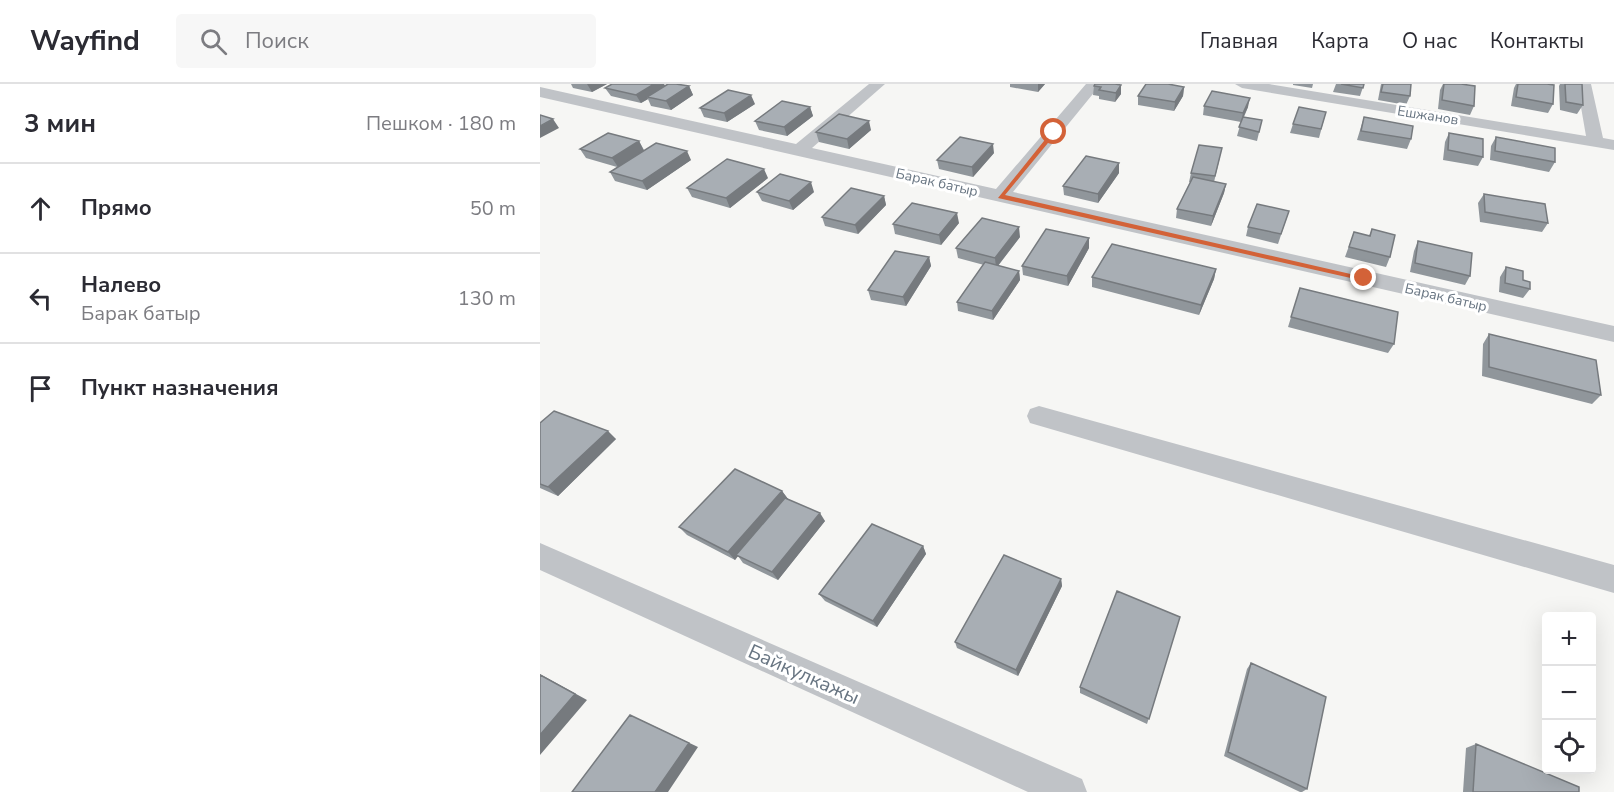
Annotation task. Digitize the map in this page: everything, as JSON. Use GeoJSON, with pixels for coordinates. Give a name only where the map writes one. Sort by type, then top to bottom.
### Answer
{"type":"FeatureCollection","features":[{"type":"Feature","properties":{"kind":"street"},"geometry":{"type":"LineString","coordinates":[[798,150],[878,84]]}},
{"type":"Feature","properties":{"kind":"street"},"geometry":{"type":"LineString","coordinates":[[1000,196],[1095,84]]}},
{"type":"Feature","properties":{"kind":"street","name":"Ешжанов"},"geometry":{"type":"LineString","coordinates":[[1242,84],[1614,145]]}},
{"type":"Feature","properties":{"kind":"street"},"geometry":{"type":"LineString","coordinates":[[1584,84],[1596,142]]}},
{"type":"Feature","properties":{"kind":"street","name":"Барак батыр"},"geometry":{"type":"LineString","coordinates":[[540,92],[1614,334]]}},
{"type":"Feature","properties":{"kind":"street"},"geometry":{"type":"LineString","coordinates":[[1039,416],[1614,579]]}},
{"type":"Feature","properties":{"kind":"street","name":"Байкулкажы"},"geometry":{"type":"LineString","coordinates":[[540,556],[1069,792]]}},
{"type":"Feature","properties":{"kind":"building"},"geometry":{"type":"Polygon","coordinates":[[[612,84],[654,84],[636,95],[605,88],[612,84]]]}},
{"type":"Feature","properties":{"kind":"building"},"geometry":{"type":"Polygon","coordinates":[[[668,84],[689,86],[666,101],[647,97],[668,84]]]}},
{"type":"Feature","properties":{"kind":"building"},"geometry":{"type":"Polygon","coordinates":[[[1095,84],[1121,85],[1116,93],[1099,90],[1101,87],[1094,86],[1095,84]]]}},
{"type":"Feature","properties":{"kind":"building"},"geometry":{"type":"Polygon","coordinates":[[[1146,84],[1184,87],[1175,102],[1138,96],[1146,84]]]}},
{"type":"Feature","properties":{"kind":"building"},"geometry":{"type":"Polygon","coordinates":[[[1341,84],[1364,84],[1363,88],[1341,84]]]}},
{"type":"Feature","properties":{"kind":"building"},"geometry":{"type":"Polygon","coordinates":[[[1383,84],[1411,84],[1410,96],[1381,92],[1383,84]]]}},
{"type":"Feature","properties":{"kind":"building"},"geometry":{"type":"Polygon","coordinates":[[[1444,84],[1475,86],[1474,106],[1442,100],[1444,84]]]}},
{"type":"Feature","properties":{"kind":"building"},"geometry":{"type":"Polygon","coordinates":[[[1518,84],[1554,85],[1553,104],[1516,97],[1518,84]]]}},
{"type":"Feature","properties":{"kind":"building"},"geometry":{"type":"Polygon","coordinates":[[[1565,84],[1582,84],[1583,105],[1566,102],[1565,84]]]}},
{"type":"Feature","properties":{"kind":"building"},"geometry":{"type":"Polygon","coordinates":[[[728,90],[751,95],[724,113],[700,108],[728,90]]]}},
{"type":"Feature","properties":{"kind":"building"},"geometry":{"type":"Polygon","coordinates":[[[1212,91],[1250,98],[1243,113],[1204,106],[1212,91]]]}},
{"type":"Feature","properties":{"kind":"building"},"geometry":{"type":"Polygon","coordinates":[[[782,101],[810,107],[784,127],[755,121],[782,101]]]}},
{"type":"Feature","properties":{"kind":"building"},"geometry":{"type":"Polygon","coordinates":[[[1299,107],[1326,112],[1321,129],[1293,124],[1299,107]]]}},
{"type":"Feature","properties":{"kind":"building"},"geometry":{"type":"Polygon","coordinates":[[[839,114],[869,121],[847,139],[816,132],[839,114]]]}},
{"type":"Feature","properties":{"kind":"building"},"geometry":{"type":"Polygon","coordinates":[[[540,115],[553,119],[540,126],[540,115]]]}},
{"type":"Feature","properties":{"kind":"building"},"geometry":{"type":"Polygon","coordinates":[[[1243,117],[1262,120],[1259,132],[1239,127],[1243,117]]]}},
{"type":"Feature","properties":{"kind":"building"},"geometry":{"type":"Polygon","coordinates":[[[1364,117],[1413,126],[1411,139],[1361,131],[1364,117]]]}},
{"type":"Feature","properties":{"kind":"building"},"geometry":{"type":"Polygon","coordinates":[[[608,133],[639,141],[612,158],[580,149],[608,133]]]}},
{"type":"Feature","properties":{"kind":"building"},"geometry":{"type":"Polygon","coordinates":[[[1449,133],[1483,139],[1483,157],[1448,150],[1449,133]]]}},
{"type":"Feature","properties":{"kind":"building"},"geometry":{"type":"Polygon","coordinates":[[[960,137],[993,144],[972,167],[937,160],[960,137]]]}},
{"type":"Feature","properties":{"kind":"building"},"geometry":{"type":"Polygon","coordinates":[[[1496,137],[1555,148],[1555,162],[1495,151],[1496,137]]]}},
{"type":"Feature","properties":{"kind":"building"},"geometry":{"type":"Polygon","coordinates":[[[656,143],[687,151],[642,181],[610,172],[656,143]]]}},
{"type":"Feature","properties":{"kind":"building"},"geometry":{"type":"Polygon","coordinates":[[[1199,145],[1222,148],[1215,176],[1191,173],[1199,145]]]}},
{"type":"Feature","properties":{"kind":"building"},"geometry":{"type":"Polygon","coordinates":[[[1086,156],[1119,163],[1098,194],[1063,186],[1086,156]]]}},
{"type":"Feature","properties":{"kind":"building"},"geometry":{"type":"Polygon","coordinates":[[[727,159],[764,169],[726,198],[687,188],[727,159]]]}},
{"type":"Feature","properties":{"kind":"building"},"geometry":{"type":"Polygon","coordinates":[[[780,174],[811,182],[789,201],[757,192],[780,174]]]}},
{"type":"Feature","properties":{"kind":"building"},"geometry":{"type":"Polygon","coordinates":[[[1193,177],[1226,184],[1213,216],[1177,209],[1193,177]]]}},
{"type":"Feature","properties":{"kind":"building"},"geometry":{"type":"Polygon","coordinates":[[[851,188],[884,196],[855,225],[822,217],[851,188]]]}},
{"type":"Feature","properties":{"kind":"building"},"geometry":{"type":"Polygon","coordinates":[[[1484,194],[1545,204],[1548,223],[1485,212],[1484,194]]]}},
{"type":"Feature","properties":{"kind":"building"},"geometry":{"type":"Polygon","coordinates":[[[912,203],[957,213],[939,235],[893,224],[912,203]]]}},
{"type":"Feature","properties":{"kind":"building"},"geometry":{"type":"Polygon","coordinates":[[[1257,204],[1289,211],[1281,234],[1248,227],[1257,204]]]}},
{"type":"Feature","properties":{"kind":"building"},"geometry":{"type":"Polygon","coordinates":[[[982,218],[1019,227],[995,258],[956,248],[982,218]]]}},
{"type":"Feature","properties":{"kind":"building"},"geometry":{"type":"Polygon","coordinates":[[[1046,229],[1089,238],[1067,276],[1022,266],[1046,229]]]}},
{"type":"Feature","properties":{"kind":"building"},"geometry":{"type":"Polygon","coordinates":[[[1372,229],[1395,235],[1390,257],[1349,247],[1354,232],[1370,236],[1372,229]]]}},
{"type":"Feature","properties":{"kind":"building"},"geometry":{"type":"Polygon","coordinates":[[[1418,241],[1472,253],[1470,276],[1415,263],[1418,241]]]}},
{"type":"Feature","properties":{"kind":"building"},"geometry":{"type":"Polygon","coordinates":[[[1112,244],[1216,269],[1201,305],[1092,277],[1112,244]]]}},
{"type":"Feature","properties":{"kind":"building"},"geometry":{"type":"Polygon","coordinates":[[[895,251],[929,257],[903,297],[868,290],[895,251]]]}},
{"type":"Feature","properties":{"kind":"building"},"geometry":{"type":"Polygon","coordinates":[[[985,262],[1019,271],[992,311],[957,302],[985,262]]]}},
{"type":"Feature","properties":{"kind":"building"},"geometry":{"type":"Polygon","coordinates":[[[1506,267],[1523,271],[1523,280],[1530,282],[1530,289],[1505,283],[1506,267]]]}},
{"type":"Feature","properties":{"kind":"building"},"geometry":{"type":"Polygon","coordinates":[[[1300,288],[1398,312],[1394,344],[1291,317],[1300,288]]]}},
{"type":"Feature","properties":{"kind":"building"},"geometry":{"type":"Polygon","coordinates":[[[1489,334],[1596,360],[1601,395],[1489,367],[1489,334]]]}},
{"type":"Feature","properties":{"kind":"building"},"geometry":{"type":"Polygon","coordinates":[[[554,411],[608,431],[548,487],[540,484],[540,423],[554,411]]]}},
{"type":"Feature","properties":{"kind":"building"},"geometry":{"type":"Polygon","coordinates":[[[735,469],[782,491],[728,552],[679,527],[735,469]]]}},
{"type":"Feature","properties":{"kind":"building"},"geometry":{"type":"Polygon","coordinates":[[[785,498],[820,513],[772,572],[736,555],[785,498]]]}},
{"type":"Feature","properties":{"kind":"building"},"geometry":{"type":"Polygon","coordinates":[[[872,524],[923,546],[873,621],[819,594],[872,524]]]}},
{"type":"Feature","properties":{"kind":"building"},"geometry":{"type":"Polygon","coordinates":[[[1004,555],[1061,579],[1016,670],[955,642],[1004,555]]]}},
{"type":"Feature","properties":{"kind":"building"},"geometry":{"type":"Polygon","coordinates":[[[1117,591],[1180,617],[1149,719],[1080,687],[1117,591]]]}},
{"type":"Feature","properties":{"kind":"building"},"geometry":{"type":"Polygon","coordinates":[[[1251,663],[1326,697],[1307,789],[1228,752],[1251,663]]]}},
{"type":"Feature","properties":{"kind":"building"},"geometry":{"type":"Polygon","coordinates":[[[540,675],[575,694],[540,735],[540,675]]]}},
{"type":"Feature","properties":{"kind":"building"},"geometry":{"type":"Polygon","coordinates":[[[630,715],[689,743],[655,792],[572,792],[630,715]]]}},
{"type":"Feature","properties":{"kind":"building"},"geometry":{"type":"Polygon","coordinates":[[[1476,744],[1542,772],[1542,774],[1548,774],[1579,787],[1579,792],[1473,792],[1476,744]]]}},
{"type":"Feature","properties":{"kind":"route"},"geometry":{"type":"LineString","coordinates":[[1054,132],[1000,196],[1364,278]]}}]}
